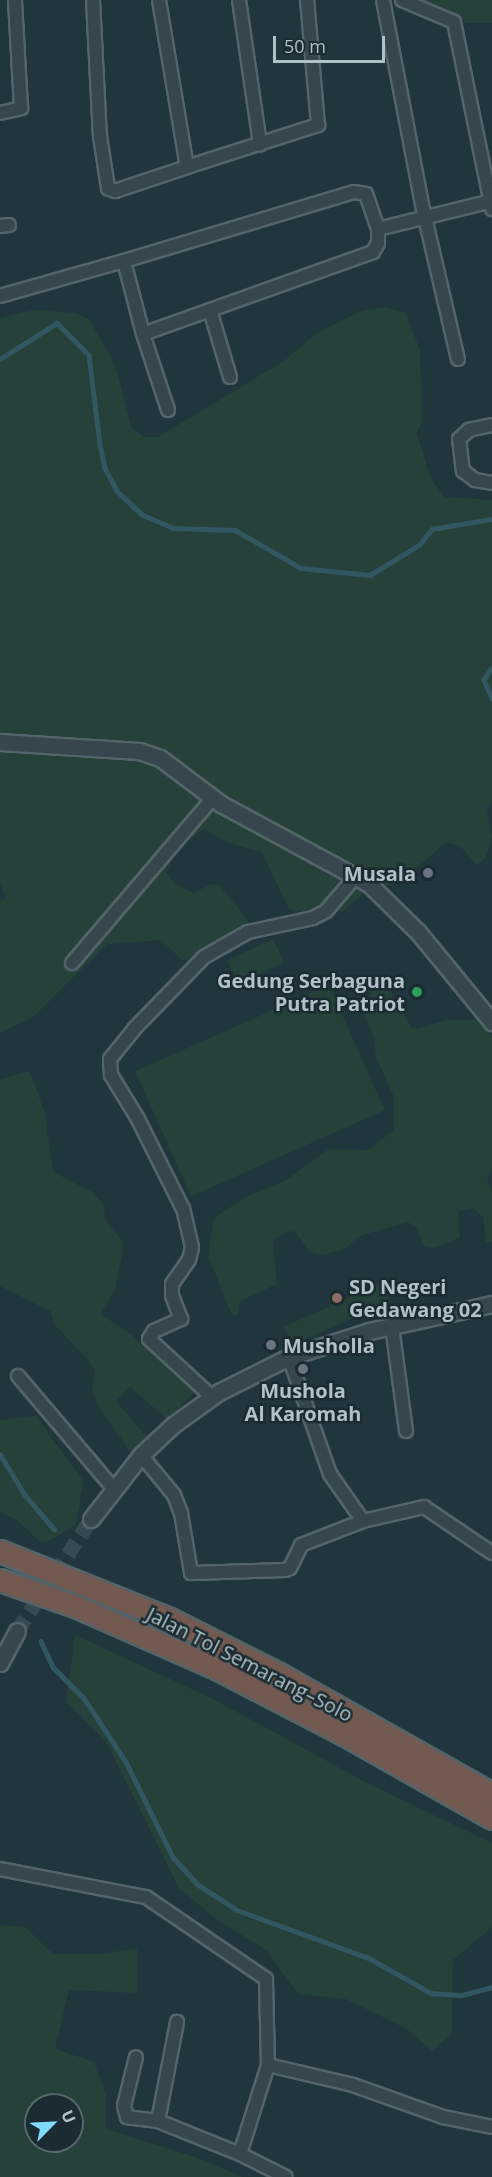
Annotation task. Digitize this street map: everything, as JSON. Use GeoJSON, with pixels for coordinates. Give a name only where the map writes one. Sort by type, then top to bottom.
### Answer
{"type":"FeatureCollection","features":[{"type":"Feature","properties":{"kind":"highway","name":"Jalan Tol Semarang–Solo"},"geometry":{"type":"LineString","coordinates":[[0,1551],[170,1619],[277,1673],[492,1794]]}},
{"type":"Feature","properties":{"kind":"highway","name":"Jalan Tol Semarang–Solo"},"geometry":{"type":"LineString","coordinates":[[0,1580],[75,1606],[216,1668],[344,1734],[492,1818]]}},
{"type":"Feature","properties":{"kind":"street"},"geometry":{"type":"LineString","coordinates":[[0,113],[21,108],[15,0]]}},
{"type":"Feature","properties":{"kind":"street"},"geometry":{"type":"LineString","coordinates":[[93,0],[100,136],[108,188],[115,191],[319,123],[307,0]]}},
{"type":"Feature","properties":{"kind":"street"},"geometry":{"type":"LineString","coordinates":[[159,0],[187,167]]}},
{"type":"Feature","properties":{"kind":"street"},"geometry":{"type":"LineString","coordinates":[[239,0],[260,144]]}},
{"type":"Feature","properties":{"kind":"street"},"geometry":{"type":"LineString","coordinates":[[383,0],[425,218],[458,359]]}},
{"type":"Feature","properties":{"kind":"street"},"geometry":{"type":"LineString","coordinates":[[378,229],[491,205],[454,22],[403,0]]}},
{"type":"Feature","properties":{"kind":"street"},"geometry":{"type":"LineString","coordinates":[[0,296],[354,192],[366,194],[378,229],[373,252],[143,334]]}},
{"type":"Feature","properties":{"kind":"street"},"geometry":{"type":"LineString","coordinates":[[124,261],[143,334],[168,410]]}},
{"type":"Feature","properties":{"kind":"street"},"geometry":{"type":"LineString","coordinates":[[210,310],[231,377]]}},
{"type":"Feature","properties":{"kind":"street"},"geometry":{"type":"LineString","coordinates":[[492,424],[469,430],[459,439],[463,471],[475,480],[492,483]]}},
{"type":"Feature","properties":{"kind":"street"},"geometry":{"type":"LineString","coordinates":[[0,742],[139,751],[176,768],[213,798],[356,876],[418,932],[487,1008],[492,1022]]}},
{"type":"Feature","properties":{"kind":"street"},"geometry":{"type":"LineString","coordinates":[[72,963],[213,798]]}},
{"type":"Feature","properties":{"kind":"street"},"geometry":{"type":"LineString","coordinates":[[212,1396],[149,1340],[154,1331],[181,1319],[172,1296],[172,1284],[189,1260],[192,1247],[183,1209],[138,1119],[111,1075],[110,1059],[148,1013],[210,953],[248,932],[313,918],[326,911],[356,876]]}},
{"type":"Feature","properties":{"kind":"street"},"geometry":{"type":"LineString","coordinates":[[91,1519],[141,1455],[212,1396],[289,1358],[392,1326],[492,1304]]}},
{"type":"Feature","properties":{"kind":"street"},"geometry":{"type":"LineString","coordinates":[[392,1326],[406,1431]]}},
{"type":"Feature","properties":{"kind":"street"},"geometry":{"type":"LineString","coordinates":[[289,1358],[330,1474],[363,1521]]}},
{"type":"Feature","properties":{"kind":"street"},"geometry":{"type":"LineString","coordinates":[[18,1376],[114,1489]]}},
{"type":"Feature","properties":{"kind":"street"},"geometry":{"type":"LineString","coordinates":[[141,1455],[174,1495],[181,1513],[191,1573],[285,1570],[290,1568],[301,1545],[363,1521],[424,1507],[492,1553]]}},
{"type":"Feature","properties":{"kind":"street"},"geometry":{"type":"LineString","coordinates":[[0,1663],[17,1631]]}},
{"type":"Feature","properties":{"kind":"street"},"geometry":{"type":"LineString","coordinates":[[0,1869],[146,1897],[263,1974],[267,1982],[268,2065],[240,2154]]}},
{"type":"Feature","properties":{"kind":"street"},"geometry":{"type":"LineString","coordinates":[[158,2121],[177,2022]]}},
{"type":"Feature","properties":{"kind":"street"},"geometry":{"type":"LineString","coordinates":[[136,2057],[123,2113],[127,2117],[158,2121],[240,2154],[286,2177]]}},
{"type":"Feature","properties":{"kind":"street"},"geometry":{"type":"LineString","coordinates":[[268,2065],[353,2085],[443,2117],[492,2127]]}},
{"type":"Feature","properties":{"kind":"green space"},"geometry":{"type":"Polygon","coordinates":[[[411,0],[492,0],[492,23],[464,23],[411,0]]]}},
{"type":"Feature","properties":{"kind":"green space"},"geometry":{"type":"Polygon","coordinates":[[[382,307],[405,312],[420,350],[422,420],[417,433],[430,477],[444,497],[492,500],[492,800],[487,811],[492,838],[486,857],[477,865],[460,846],[446,842],[402,881],[364,893],[343,911],[296,911],[289,909],[262,852],[229,843],[204,829],[177,848],[166,873],[174,883],[193,893],[212,884],[219,885],[254,928],[183,961],[161,940],[107,944],[33,1017],[0,1033],[0,901],[6,898],[0,884],[0,318],[34,310],[75,313],[89,319],[115,365],[132,429],[144,437],[158,437],[284,361],[317,333],[361,311],[382,307]]]}},
{"type":"Feature","properties":{"kind":"green space"},"geometry":{"type":"Polygon","coordinates":[[[273,939],[284,963],[238,984],[227,961],[273,939]]]}},
{"type":"Feature","properties":{"kind":"green space"},"geometry":{"type":"Polygon","coordinates":[[[377,984],[390,990],[411,1027],[418,1029],[446,1020],[476,1020],[492,1036],[492,1169],[487,1178],[492,1191],[492,1242],[486,1242],[483,1217],[473,1208],[458,1211],[460,1238],[435,1248],[424,1246],[415,1226],[407,1222],[360,1236],[344,1249],[323,1255],[310,1252],[295,1231],[283,1233],[273,1241],[277,1284],[240,1301],[238,1315],[232,1315],[208,1256],[214,1218],[246,1197],[285,1181],[329,1149],[368,1150],[394,1130],[394,1097],[376,1057],[374,1036],[364,1015],[365,1001],[377,984]]]}},
{"type":"Feature","properties":{"kind":"green space"},"geometry":{"type":"Polygon","coordinates":[[[329,985],[385,1110],[191,1196],[135,1071],[329,985]]]}},
{"type":"Feature","properties":{"kind":"green space"},"geometry":{"type":"Polygon","coordinates":[[[30,1071],[45,1114],[53,1172],[92,1192],[102,1203],[107,1223],[124,1243],[115,1290],[100,1314],[132,1335],[194,1393],[167,1419],[130,1387],[116,1401],[147,1437],[133,1455],[101,1411],[92,1391],[95,1372],[90,1362],[54,1324],[50,1311],[0,1286],[0,1079],[30,1071]]]}},
{"type":"Feature","properties":{"kind":"green space"},"geometry":{"type":"Polygon","coordinates":[[[382,1283],[390,1301],[292,1345],[284,1327],[382,1283]]]}},
{"type":"Feature","properties":{"kind":"green space"},"geometry":{"type":"Polygon","coordinates":[[[36,1416],[84,1482],[75,1525],[47,1542],[38,1540],[17,1520],[0,1512],[0,1420],[36,1416]]]}},
{"type":"Feature","properties":{"kind":"green space"},"geometry":{"type":"Polygon","coordinates":[[[75,1635],[213,1699],[367,1783],[492,1843],[492,1927],[453,1960],[452,2033],[432,2051],[407,2029],[346,1999],[298,1994],[267,1951],[216,1919],[179,1888],[106,1742],[66,1701],[75,1635]]]}},
{"type":"Feature","properties":{"kind":"green space"},"geometry":{"type":"Polygon","coordinates":[[[0,1925],[25,1927],[53,1954],[102,1954],[137,1948],[137,1993],[69,1990],[55,2049],[94,2062],[106,2095],[106,2129],[198,2158],[242,2177],[0,2177],[0,1925]]]}},
{"type":"Feature","properties":{"kind":"waterway"},"geometry":{"type":"LineString","coordinates":[[0,359],[57,323],[89,355],[100,445],[105,468],[117,491],[143,515],[173,528],[235,530],[301,568],[370,575],[419,545],[432,529],[492,519]]}},
{"type":"Feature","properties":{"kind":"waterway"},"geometry":{"type":"LineString","coordinates":[[492,668],[484,680],[492,698]]}},
{"type":"Feature","properties":{"kind":"waterway"},"geometry":{"type":"LineString","coordinates":[[0,1454],[25,1495],[54,1529]]}},
{"type":"Feature","properties":{"kind":"waterway"},"geometry":{"type":"LineString","coordinates":[[41,1641],[53,1667],[84,1698],[126,1762],[173,1857],[197,1884],[237,1910],[369,1958],[431,1993],[462,1995],[492,1987]]}},
{"type":"Feature","properties":{"kind":"tunnel"},"geometry":{"type":"LineString","coordinates":[[17,1631],[91,1519]]}},
{"type":"Feature","properties":{"kind":"place","name":"Musala"},"geometry":{"type":"Point","coordinates":[428,873]}},
{"type":"Feature","properties":{"kind":"place","name":"Gedung Serbaguna Putra Patriot"},"geometry":{"type":"Point","coordinates":[417,992]}},
{"type":"Feature","properties":{"kind":"place","name":"SD Negeri Gedawang 02"},"geometry":{"type":"Point","coordinates":[337,1298]}},
{"type":"Feature","properties":{"kind":"place","name":"Musholla"},"geometry":{"type":"Point","coordinates":[271,1345]}},
{"type":"Feature","properties":{"kind":"place","name":"Mushola Al Karomah"},"geometry":{"type":"Point","coordinates":[303,1369]}}]}
